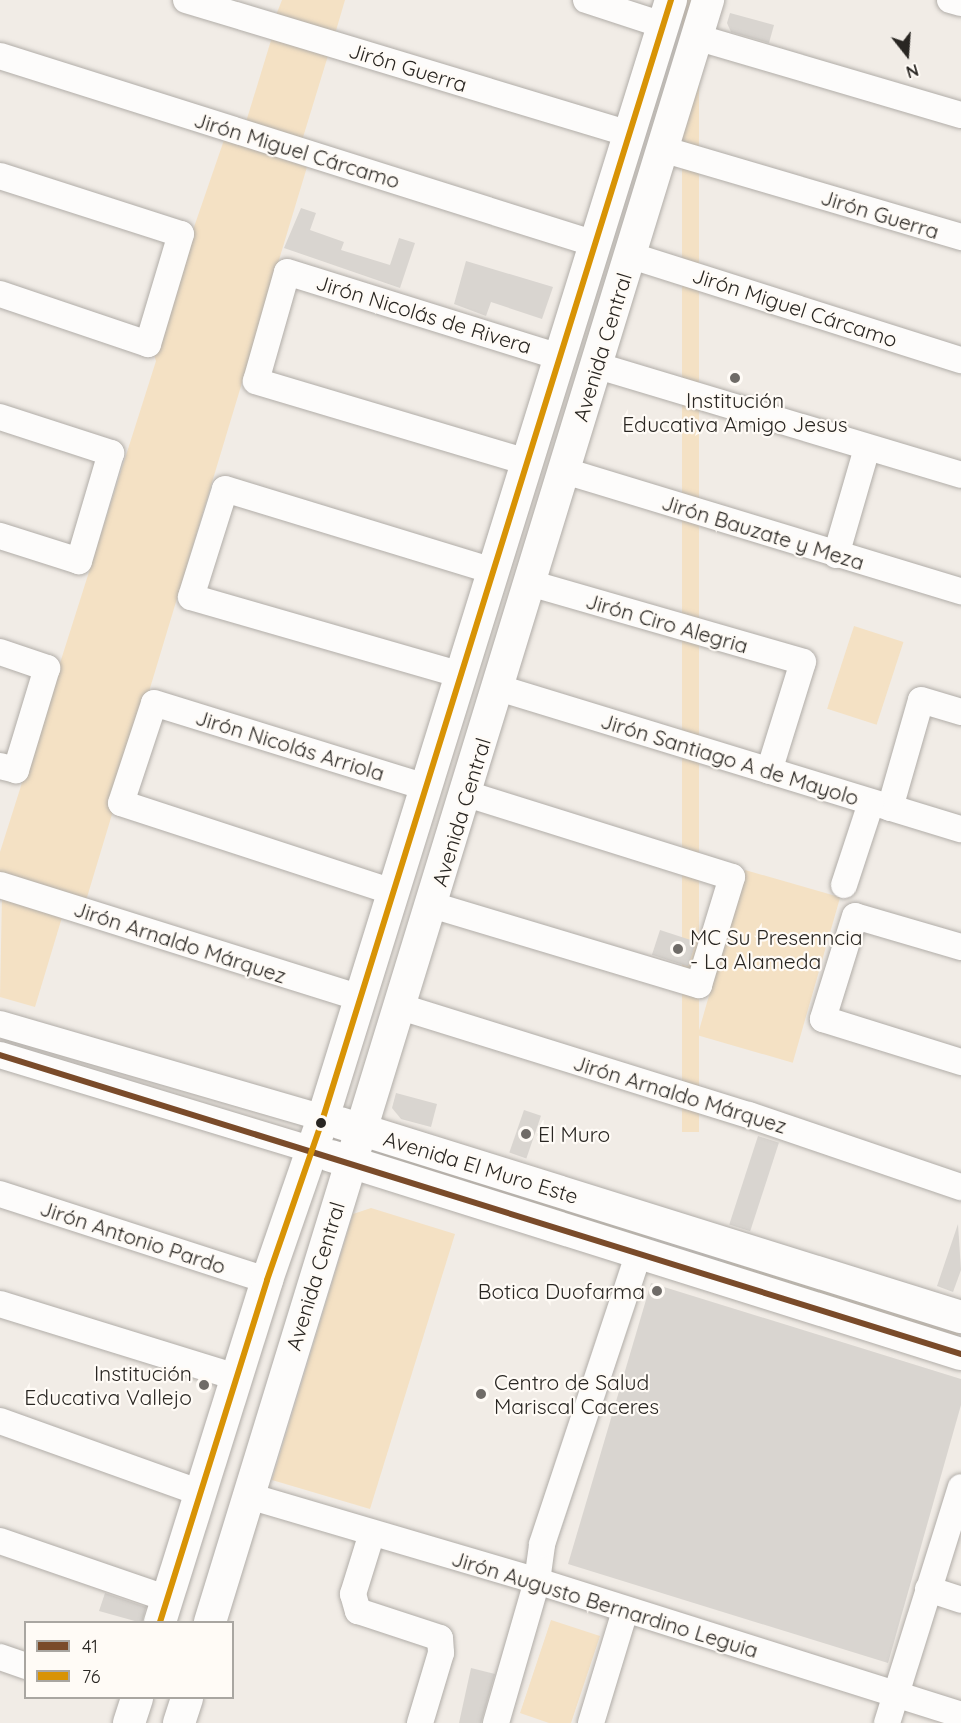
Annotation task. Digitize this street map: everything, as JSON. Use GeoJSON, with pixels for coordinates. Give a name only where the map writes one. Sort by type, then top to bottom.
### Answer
{"type":"FeatureCollection","features":[{"type":"Feature","properties":{"kind":"main road","name":"Avenida Central"},"geometry":{"type":"LineString","coordinates":[[211,1621],[398,1006],[432,905],[499,688],[595,365],[708,0]]}},
{"type":"Feature","properties":{"kind":"main road","name":"Avenida Central"},"geometry":{"type":"LineString","coordinates":[[164,1611],[267,1280],[313,1150],[667,13]]}},
{"type":"Feature","properties":{"kind":"main road","name":"Avenida El Muro Este"},"geometry":{"type":"LineString","coordinates":[[323,1118],[961,1317]]}},
{"type":"Feature","properties":{"kind":"main road","name":"Avenida El Muro Este"},"geometry":{"type":"LineString","coordinates":[[313,1150],[961,1354]]}},
{"type":"Feature","properties":{"kind":"main road"},"geometry":{"type":"LineString","coordinates":[[684,1266],[695,1234]]}},
{"type":"Feature","properties":{"kind":"main road"},"geometry":{"type":"LineString","coordinates":[[179,1723],[187,1699]]}},
{"type":"Feature","properties":{"kind":"street","name":"Jirón Guerra"},"geometry":{"type":"LineString","coordinates":[[186,0],[629,134]]}},
{"type":"Feature","properties":{"kind":"street"},"geometry":{"type":"LineString","coordinates":[[586,0],[667,13]]}},
{"type":"Feature","properties":{"kind":"street"},"geometry":{"type":"LineString","coordinates":[[950,0],[961,3]]}},
{"type":"Feature","properties":{"kind":"street"},"geometry":{"type":"LineString","coordinates":[[696,37],[961,115]]}},
{"type":"Feature","properties":{"kind":"street","name":"Jirón Miguel Cárcamo"},"geometry":{"type":"LineString","coordinates":[[0,56],[595,244]]}},
{"type":"Feature","properties":{"kind":"street","name":"Jirón Guerra"},"geometry":{"type":"LineString","coordinates":[[662,148],[961,237]]}},
{"type":"Feature","properties":{"kind":"street"},"geometry":{"type":"LineString","coordinates":[[0,176],[181,234],[148,344],[0,294]]}},
{"type":"Feature","properties":{"kind":"street","name":"Jirón Miguel Cárcamo"},"geometry":{"type":"LineString","coordinates":[[629,255],[961,360]]}},
{"type":"Feature","properties":{"kind":"street","name":"Jirón Nicolás de Rivera"},"geometry":{"type":"LineString","coordinates":[[527,462],[256,381],[287,272],[560,357]]}},
{"type":"Feature","properties":{"kind":"street"},"geometry":{"type":"LineString","coordinates":[[595,365],[961,475]]}},
{"type":"Feature","properties":{"kind":"street"},"geometry":{"type":"LineString","coordinates":[[0,417],[111,453],[79,561],[0,536]]}},
{"type":"Feature","properties":{"kind":"street"},"geometry":{"type":"LineString","coordinates":[[836,555],[867,448]]}},
{"type":"Feature","properties":{"kind":"street","name":"Jirón Bauzate y Meza"},"geometry":{"type":"LineString","coordinates":[[565,471],[836,555],[960,586]]}},
{"type":"Feature","properties":{"kind":"street"},"geometry":{"type":"LineString","coordinates":[[461,675],[191,597],[225,489],[493,571]]}},
{"type":"Feature","properties":{"kind":"street","name":"Jirón Ciro Alegria"},"geometry":{"type":"LineString","coordinates":[[530,583],[803,662],[769,771]]}},
{"type":"Feature","properties":{"kind":"street"},"geometry":{"type":"LineString","coordinates":[[0,652],[47,668],[8,768]]}},
{"type":"Feature","properties":{"kind":"street","name":"Jirón Santiago A de Mayolo"},"geometry":{"type":"LineString","coordinates":[[499,688],[961,829]]}},
{"type":"Feature","properties":{"kind":"street"},"geometry":{"type":"LineString","coordinates":[[844,885],[881,805],[921,700],[961,712]]}},
{"type":"Feature","properties":{"kind":"street","name":"Jirón Nicolás Arriola"},"geometry":{"type":"LineString","coordinates":[[393,892],[121,803],[154,703],[426,787]]}},
{"type":"Feature","properties":{"kind":"street"},"geometry":{"type":"LineString","coordinates":[[432,905],[699,985],[732,876],[466,794]]}},
{"type":"Feature","properties":{"kind":"street","name":"Jirón Arnaldo Márquez"},"geometry":{"type":"LineString","coordinates":[[0,885],[360,999]]}},
{"type":"Feature","properties":{"kind":"street"},"geometry":{"type":"LineString","coordinates":[[961,947],[855,916],[823,1019],[961,1062]]}},
{"type":"Feature","properties":{"kind":"street","name":"Jirón Arnaldo Márquez"},"geometry":{"type":"LineString","coordinates":[[398,1006],[749,1114],[961,1187]]}},
{"type":"Feature","properties":{"kind":"street","name":"Avenida El Muro Este"},"geometry":{"type":"LineString","coordinates":[[0,1025],[323,1118]]}},
{"type":"Feature","properties":{"kind":"street","name":"Avenida El Muro Este"},"geometry":{"type":"LineString","coordinates":[[0,1055],[313,1150]]}},
{"type":"Feature","properties":{"kind":"street","name":"Jirón Antonio Pardo"},"geometry":{"type":"LineString","coordinates":[[0,1194],[267,1280]]}},
{"type":"Feature","properties":{"kind":"street"},"geometry":{"type":"LineString","coordinates":[[496,1723],[537,1581],[542,1544],[639,1253]]}},
{"type":"Feature","properties":{"kind":"street"},"geometry":{"type":"LineString","coordinates":[[0,1304],[236,1377]]}},
{"type":"Feature","properties":{"kind":"street"},"geometry":{"type":"LineString","coordinates":[[0,1421],[201,1493]]}},
{"type":"Feature","properties":{"kind":"street"},"geometry":{"type":"LineString","coordinates":[[887,1723],[961,1488]]}},
{"type":"Feature","properties":{"kind":"street","name":"Jirón Augusto Bernardino Leguia"},"geometry":{"type":"LineString","coordinates":[[249,1496],[537,1581],[625,1611],[961,1716]]}},
{"type":"Feature","properties":{"kind":"street"},"geometry":{"type":"LineString","coordinates":[[372,1533],[353,1594],[358,1611],[440,1638],[441,1653],[420,1723]]}},
{"type":"Feature","properties":{"kind":"street"},"geometry":{"type":"LineString","coordinates":[[0,1541],[164,1611]]}},
{"type":"Feature","properties":{"kind":"street"},"geometry":{"type":"LineString","coordinates":[[928,1589],[961,1600]]}},
{"type":"Feature","properties":{"kind":"street"},"geometry":{"type":"LineString","coordinates":[[591,1723],[625,1611]]}},
{"type":"Feature","properties":{"kind":"street"},"geometry":{"type":"LineString","coordinates":[[0,1657],[24,1665]]}},
{"type":"Feature","properties":{"kind":"shaded area"},"geometry":{"type":"Polygon","coordinates":[[[282,0],[345,0],[335,34],[276,15],[282,0]]]}},
{"type":"Feature","properties":{"kind":"shaded area"},"geometry":{"type":"Polygon","coordinates":[[[682,0],[699,0],[699,1132],[682,1132],[682,0]]]}},
{"type":"Feature","properties":{"kind":"shaded area"},"geometry":{"type":"Polygon","coordinates":[[[272,37],[328,54],[300,147],[244,130],[272,37]]]}},
{"type":"Feature","properties":{"kind":"shaded area"},"geometry":{"type":"Polygon","coordinates":[[[224,140],[307,167],[85,904],[0,879],[0,852],[156,361],[152,349],[224,140]]]}},
{"type":"Feature","properties":{"kind":"shaded area"},"geometry":{"type":"Polygon","coordinates":[[[854,626],[903,642],[877,725],[827,709],[854,626]]]}},
{"type":"Feature","properties":{"kind":"shaded area"},"geometry":{"type":"Polygon","coordinates":[[[745,870],[840,897],[793,1063],[698,1035],[745,870]]]}},
{"type":"Feature","properties":{"kind":"shaded area"},"geometry":{"type":"Polygon","coordinates":[[[2,896],[63,914],[35,1007],[0,997],[2,896]]]}},
{"type":"Feature","properties":{"kind":"shaded area"},"geometry":{"type":"Polygon","coordinates":[[[385,1145],[655,1227],[650,1244],[380,1161],[385,1145]]]}},
{"type":"Feature","properties":{"kind":"shaded area"},"geometry":{"type":"Polygon","coordinates":[[[371,1208],[455,1234],[370,1509],[272,1480],[353,1214],[371,1208]]]}},
{"type":"Feature","properties":{"kind":"shaded area"},"geometry":{"type":"Polygon","coordinates":[[[728,1253],[961,1324],[958,1337],[724,1265],[728,1253]]]}},
{"type":"Feature","properties":{"kind":"shaded area"},"geometry":{"type":"Polygon","coordinates":[[[551,1620],[600,1636],[571,1723],[549,1723],[520,1713],[551,1620]]]}},
{"type":"Feature","properties":{"kind":"building"},"geometry":{"type":"Polygon","coordinates":[[[730,13],[774,25],[769,43],[731,32],[727,23],[730,13]]]}},
{"type":"Feature","properties":{"kind":"building"},"geometry":{"type":"Polygon","coordinates":[[[301,208],[316,213],[310,230],[344,242],[341,250],[390,265],[399,238],[415,243],[400,288],[284,248],[301,208]]]}},
{"type":"Feature","properties":{"kind":"building"},"geometry":{"type":"Polygon","coordinates":[[[466,261],[553,287],[542,319],[491,302],[486,316],[454,304],[466,261]]]}},
{"type":"Feature","properties":{"kind":"building","name":"MC Su Presenncia - La Alameda"},"geometry":{"type":"Polygon","coordinates":[[[660,930],[696,942],[688,966],[652,955],[660,930]]]}},
{"type":"Feature","properties":{"kind":"building"},"geometry":{"type":"Polygon","coordinates":[[[396,1093],[437,1104],[431,1127],[401,1119],[392,1108],[396,1093]]]}},
{"type":"Feature","properties":{"kind":"building","name":"El Muro"},"geometry":{"type":"Polygon","coordinates":[[[524,1110],[541,1116],[526,1158],[509,1153],[524,1110]]]}},
{"type":"Feature","properties":{"kind":"building"},"geometry":{"type":"Polygon","coordinates":[[[758,1136],[779,1143],[750,1231],[729,1224],[758,1136]]]}},
{"type":"Feature","properties":{"kind":"building"},"geometry":{"type":"Polygon","coordinates":[[[958,1224],[961,1270],[953,1292],[937,1286],[958,1224]]]}},
{"type":"Feature","properties":{"kind":"building"},"geometry":{"type":"Polygon","coordinates":[[[651,1283],[961,1379],[961,1405],[888,1663],[568,1564],[651,1283]]]}},
{"type":"Feature","properties":{"kind":"building"},"geometry":{"type":"Polygon","coordinates":[[[105,1593],[146,1607],[142,1621],[99,1611],[105,1593]]]}},
{"type":"Feature","properties":{"kind":"building"},"geometry":{"type":"Polygon","coordinates":[[[471,1668],[495,1674],[481,1723],[459,1723],[471,1668]]]}},
{"type":"Feature","properties":{"kind":"transit line","name":"76"},"geometry":{"type":"LineString","coordinates":[[160,1621],[267,1280],[323,1118],[671,0]]}},
{"type":"Feature","properties":{"kind":"transit line","name":"41"},"geometry":{"type":"LineString","coordinates":[[0,1055],[961,1354]]}},
{"type":"Feature","properties":{"kind":"place","name":"Institución Educativa Amigo Jesus"},"geometry":{"type":"Point","coordinates":[735,378]}},
{"type":"Feature","properties":{"kind":"place","name":"MC Su Presenncia - La Alameda"},"geometry":{"type":"Point","coordinates":[678,949]}},
{"type":"Feature","properties":{"kind":"place","name":"El Muro"},"geometry":{"type":"Point","coordinates":[526,1134]}},
{"type":"Feature","properties":{"kind":"place","name":"Botica Duofarma"},"geometry":{"type":"Point","coordinates":[657,1291]}},
{"type":"Feature","properties":{"kind":"place","name":"Institución Educativa Vallejo"},"geometry":{"type":"Point","coordinates":[204,1385]}},
{"type":"Feature","properties":{"kind":"place","name":"Centro de Salud Mariscal Caceres"},"geometry":{"type":"Point","coordinates":[481,1394]}}]}
